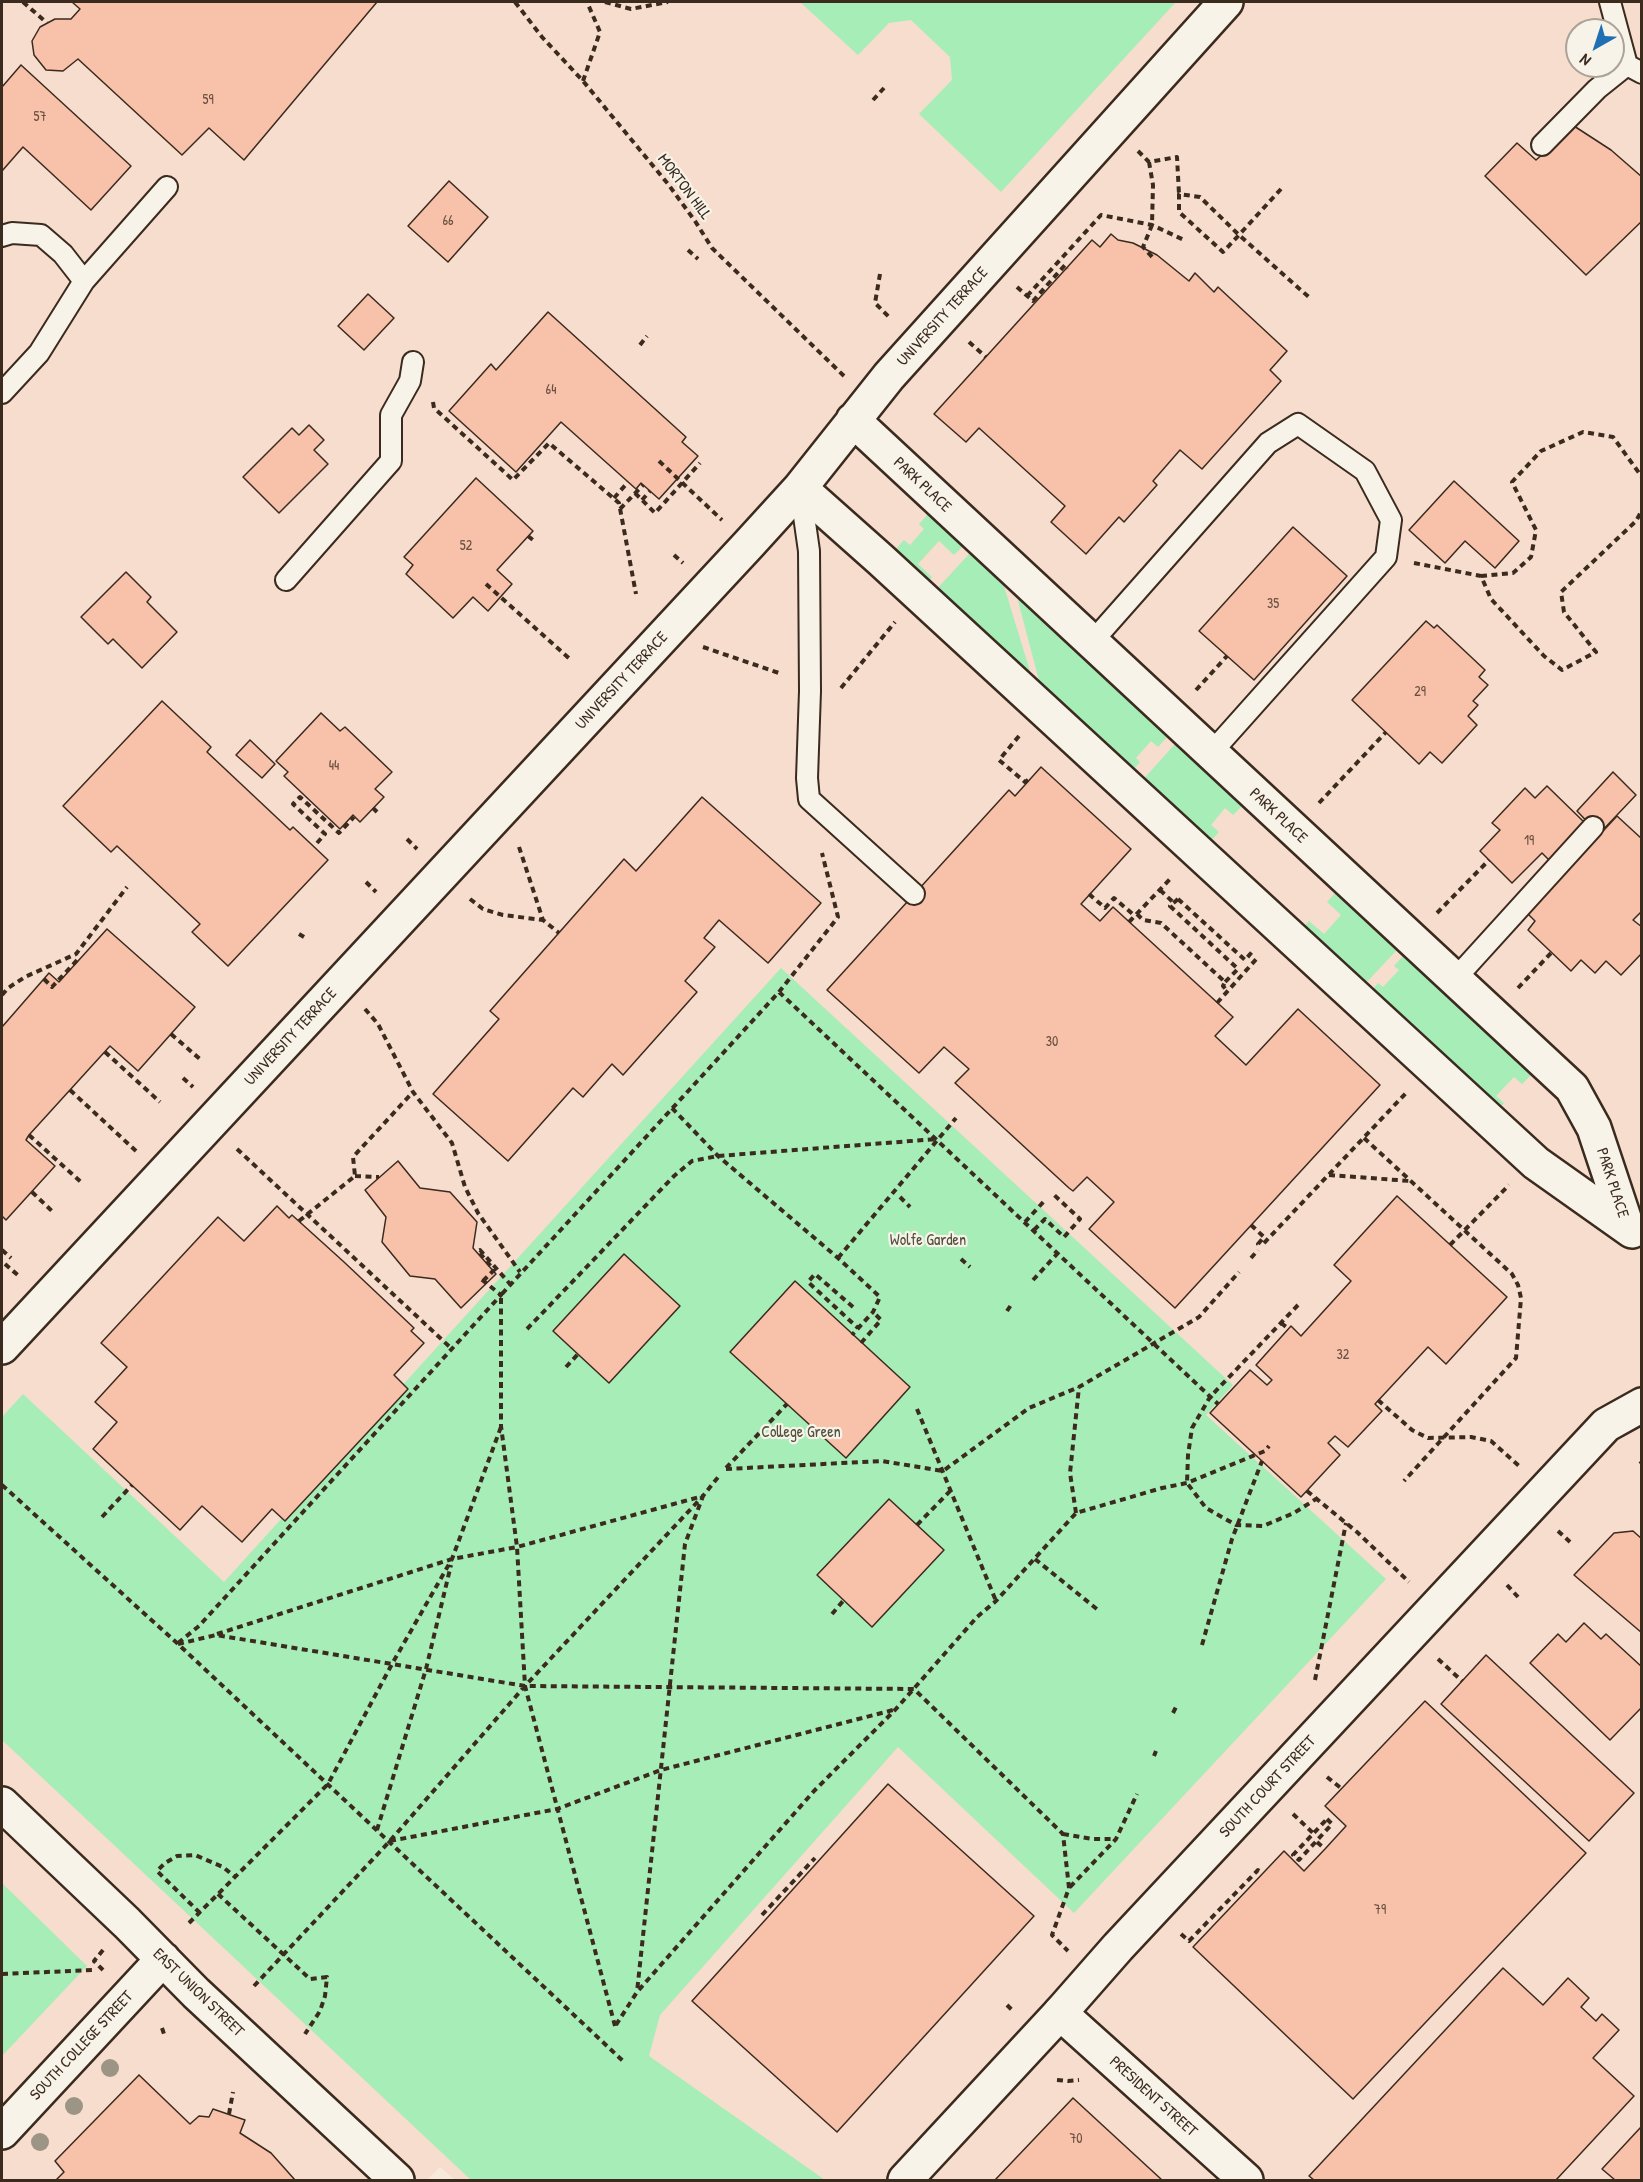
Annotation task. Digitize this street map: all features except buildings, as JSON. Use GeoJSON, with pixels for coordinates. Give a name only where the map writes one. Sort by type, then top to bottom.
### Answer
{"type":"FeatureCollection","features":[{"type":"Feature","properties":{"kind":"street","name":"UNIVERSITY TERRACE"},"geometry":{"type":"LineString","coordinates":[[2,1347],[710,588],[800,488],[889,376],[1226,2]]}},
{"type":"Feature","properties":{"kind":"street","name":"PARK PLACE"},"geometry":{"type":"LineString","coordinates":[[853,420],[1572,1088],[1594,1128],[1634,1234]]}},
{"type":"Feature","properties":{"kind":"street","name":"PARK PLACE"},"geometry":{"type":"LineString","coordinates":[[800,488],[1536,1163],[1634,1234]]}},
{"type":"Feature","properties":{"kind":"street","name":"SOUTH COURT STREET"},"geometry":{"type":"LineString","coordinates":[[905,2181],[1118,1947],[1606,1425],[1641,1405]]}},
{"type":"Feature","properties":{"kind":"street","name":"EAST UNION STREET"},"geometry":{"type":"LineString","coordinates":[[2,1804],[127,1923],[203,2000],[397,2181]]}},
{"type":"Feature","properties":{"kind":"street","name":"SOUTH COLLEGE STREET"},"geometry":{"type":"LineString","coordinates":[[2,2132],[163,1959]]}},
{"type":"Feature","properties":{"kind":"street","name":"PRESIDENT STREET"},"geometry":{"type":"LineString","coordinates":[[1060,2013],[1246,2181]]}},
{"type":"Feature","properties":{"kind":"lane"},"geometry":{"type":"LineString","coordinates":[[1542,145],[1597,89],[1634,69],[1610,2]]}},
{"type":"Feature","properties":{"kind":"lane"},"geometry":{"type":"LineString","coordinates":[[2,393],[39,353],[84,281],[167,186]]}},
{"type":"Feature","properties":{"kind":"lane"},"geometry":{"type":"LineString","coordinates":[[2,236],[12,233],[41,235],[63,255],[84,281]]}},
{"type":"Feature","properties":{"kind":"lane"},"geometry":{"type":"LineString","coordinates":[[286,580],[391,461],[391,415],[410,381],[413,362]]}},
{"type":"Feature","properties":{"kind":"lane"},"geometry":{"type":"LineString","coordinates":[[1092,642],[1268,443],[1298,424],[1365,471],[1391,520],[1386,557],[1211,753]]}},
{"type":"Feature","properties":{"kind":"lane"},"geometry":{"type":"LineString","coordinates":[[800,488],[809,551],[810,691],[807,778],[809,799],[914,894]]}},
{"type":"Feature","properties":{"kind":"lane"},"geometry":{"type":"LineString","coordinates":[[1455,979],[1593,827]]}},
{"type":"Feature","properties":{"kind":"path"},"geometry":{"type":"LineString","coordinates":[[23,2],[47,23]]}},
{"type":"Feature","properties":{"kind":"path","name":"MORTON HILL"},"geometry":{"type":"LineString","coordinates":[[514,2],[668,184],[712,248],[844,377]]}},
{"type":"Feature","properties":{"kind":"path"},"geometry":{"type":"LineString","coordinates":[[583,81],[600,32],[587,2]]}},
{"type":"Feature","properties":{"kind":"path"},"geometry":{"type":"LineString","coordinates":[[605,2],[631,9],[668,2]]}},
{"type":"Feature","properties":{"kind":"path"},"geometry":{"type":"LineString","coordinates":[[873,100],[884,88]]}},
{"type":"Feature","properties":{"kind":"path"},"geometry":{"type":"LineString","coordinates":[[1137,150],[1149,162],[1153,186],[1152,225],[1143,247],[1154,259]]}},
{"type":"Feature","properties":{"kind":"path"},"geometry":{"type":"LineString","coordinates":[[1149,162],[1177,157],[1179,212],[1223,252],[1281,189]]}},
{"type":"Feature","properties":{"kind":"path"},"geometry":{"type":"LineString","coordinates":[[1179,194],[1200,197],[1311,299]]}},
{"type":"Feature","properties":{"kind":"path"},"geometry":{"type":"LineString","coordinates":[[1027,296],[1101,214],[1152,225],[1184,240]]}},
{"type":"Feature","properties":{"kind":"path"},"geometry":{"type":"LineString","coordinates":[[688,250],[698,259]]}},
{"type":"Feature","properties":{"kind":"path"},"geometry":{"type":"LineString","coordinates":[[1014,285],[1033,301],[1065,266],[1067,269]]}},
{"type":"Feature","properties":{"kind":"path"},"geometry":{"type":"LineString","coordinates":[[880,274],[875,303],[887,315]]}},
{"type":"Feature","properties":{"kind":"path"},"geometry":{"type":"LineString","coordinates":[[640,345],[647,336]]}},
{"type":"Feature","properties":{"kind":"path"},"geometry":{"type":"LineString","coordinates":[[966,340],[986,357]]}},
{"type":"Feature","properties":{"kind":"path"},"geometry":{"type":"LineString","coordinates":[[413,362],[431,392],[434,408],[513,480],[547,441],[619,502],[636,594]]}},
{"type":"Feature","properties":{"kind":"path"},"geometry":{"type":"LineString","coordinates":[[1386,557],[1481,576],[1514,573],[1531,557],[1536,530],[1512,482],[1541,450],[1583,432],[1613,437],[1641,477]]}},
{"type":"Feature","properties":{"kind":"path"},"geometry":{"type":"LineString","coordinates":[[659,461],[713,512]]}},
{"type":"Feature","properties":{"kind":"path"},"geometry":{"type":"LineString","coordinates":[[635,494],[655,513],[700,463]]}},
{"type":"Feature","properties":{"kind":"path"},"geometry":{"type":"LineString","coordinates":[[614,498],[628,482]]}},
{"type":"Feature","properties":{"kind":"path"},"geometry":{"type":"LineString","coordinates":[[620,510],[643,485]]}},
{"type":"Feature","properties":{"kind":"path"},"geometry":{"type":"LineString","coordinates":[[642,500],[650,491]]}},
{"type":"Feature","properties":{"kind":"path"},"geometry":{"type":"LineString","coordinates":[[1481,576],[1491,599],[1544,656],[1562,670],[1596,652],[1564,612],[1561,592],[1636,521],[1641,510]]}},
{"type":"Feature","properties":{"kind":"path"},"geometry":{"type":"LineString","coordinates":[[528,536],[533,540]]}},
{"type":"Feature","properties":{"kind":"path"},"geometry":{"type":"LineString","coordinates":[[486,584],[572,661]]}},
{"type":"Feature","properties":{"kind":"path"},"geometry":{"type":"LineString","coordinates":[[834,697],[893,624]]}},
{"type":"Feature","properties":{"kind":"path"},"geometry":{"type":"LineString","coordinates":[[703,647],[781,674]]}},
{"type":"Feature","properties":{"kind":"path"},"geometry":{"type":"LineString","coordinates":[[1199,686],[1227,656]]}},
{"type":"Feature","properties":{"kind":"path"},"geometry":{"type":"LineString","coordinates":[[1294,830],[1386,732]]}},
{"type":"Feature","properties":{"kind":"path"},"geometry":{"type":"LineString","coordinates":[[1016,739],[999,760],[1025,782],[1031,778]]}},
{"type":"Feature","properties":{"kind":"path"},"geometry":{"type":"LineString","coordinates":[[317,843],[326,834],[293,804],[300,797],[339,833],[354,817]]}},
{"type":"Feature","properties":{"kind":"path"},"geometry":{"type":"LineString","coordinates":[[178,1644],[199,1626],[520,1272],[779,992],[838,917],[809,799]]}},
{"type":"Feature","properties":{"kind":"path"},"geometry":{"type":"LineString","coordinates":[[373,808],[377,812]]}},
{"type":"Feature","properties":{"kind":"path"},"geometry":{"type":"LineString","coordinates":[[519,847],[543,920]]}},
{"type":"Feature","properties":{"kind":"path"},"geometry":{"type":"LineString","coordinates":[[1440,910],[1489,860]]}},
{"type":"Feature","properties":{"kind":"path"},"geometry":{"type":"LineString","coordinates":[[1129,922],[1164,885]]}},
{"type":"Feature","properties":{"kind":"path"},"geometry":{"type":"LineString","coordinates":[[44,979],[52,987],[79,956],[127,887]]}},
{"type":"Feature","properties":{"kind":"path"},"geometry":{"type":"LineString","coordinates":[[1160,890],[1174,903]]}},
{"type":"Feature","properties":{"kind":"path"},"geometry":{"type":"LineString","coordinates":[[1089,894],[1105,908],[1113,898],[1143,920],[1161,923],[1225,982]]}},
{"type":"Feature","properties":{"kind":"path"},"geometry":{"type":"LineString","coordinates":[[470,898],[483,909],[503,915],[543,920],[559,933]]}},
{"type":"Feature","properties":{"kind":"path"},"geometry":{"type":"LineString","coordinates":[[1228,992],[1223,986],[1238,969],[1170,906],[1178,899],[1245,960],[1256,948]]}},
{"type":"Feature","properties":{"kind":"path"},"geometry":{"type":"LineString","coordinates":[[1493,1014],[1552,952]]}},
{"type":"Feature","properties":{"kind":"path"},"geometry":{"type":"LineString","coordinates":[[2,995],[8,988],[26,977],[79,956]]}},
{"type":"Feature","properties":{"kind":"path"},"geometry":{"type":"LineString","coordinates":[[1217,1003],[1249,968]]}},
{"type":"Feature","properties":{"kind":"path"},"geometry":{"type":"LineString","coordinates":[[2,983],[8,988]]}},
{"type":"Feature","properties":{"kind":"path"},"geometry":{"type":"LineString","coordinates":[[779,992],[1218,1404]]}},
{"type":"Feature","properties":{"kind":"path"},"geometry":{"type":"LineString","coordinates":[[368,1012],[378,1024],[412,1092],[452,1143],[465,1187],[478,1213],[520,1272]]}},
{"type":"Feature","properties":{"kind":"path"},"geometry":{"type":"LineString","coordinates":[[171,1034],[201,1060]]}},
{"type":"Feature","properties":{"kind":"path"},"geometry":{"type":"LineString","coordinates":[[105,1052],[160,1102]]}},
{"type":"Feature","properties":{"kind":"path"},"geometry":{"type":"LineString","coordinates":[[183,1078],[196,1090]]}},
{"type":"Feature","properties":{"kind":"path"},"geometry":{"type":"LineString","coordinates":[[70,1090],[137,1151]]}},
{"type":"Feature","properties":{"kind":"path"},"geometry":{"type":"LineString","coordinates":[[355,1176],[353,1157],[412,1092]]}},
{"type":"Feature","properties":{"kind":"path"},"geometry":{"type":"LineString","coordinates":[[1251,1258],[1401,1099]]}},
{"type":"Feature","properties":{"kind":"path"},"geometry":{"type":"LineString","coordinates":[[672,1108],[718,1156],[838,1258],[880,1297],[873,1312],[852,1335]]}},
{"type":"Feature","properties":{"kind":"path"},"geometry":{"type":"LineString","coordinates":[[838,1258],[956,1118]]}},
{"type":"Feature","properties":{"kind":"path"},"geometry":{"type":"LineString","coordinates":[[29,1135],[82,1183]]}},
{"type":"Feature","properties":{"kind":"path"},"geometry":{"type":"LineString","coordinates":[[1364,1138],[1512,1274],[1521,1298],[1516,1358],[1404,1481]]}},
{"type":"Feature","properties":{"kind":"path"},"geometry":{"type":"LineString","coordinates":[[527,1329],[674,1176],[692,1161],[718,1156],[936,1139]]}},
{"type":"Feature","properties":{"kind":"path"},"geometry":{"type":"LineString","coordinates":[[237,1149],[452,1349]]}},
{"type":"Feature","properties":{"kind":"path"},"geometry":{"type":"LineString","coordinates":[[1329,1175],[1411,1181]]}},
{"type":"Feature","properties":{"kind":"path"},"geometry":{"type":"LineString","coordinates":[[299,1221],[355,1176],[379,1177]]}},
{"type":"Feature","properties":{"kind":"path"},"geometry":{"type":"LineString","coordinates":[[1450,1245],[1503,1191]]}},
{"type":"Feature","properties":{"kind":"path"},"geometry":{"type":"LineString","coordinates":[[32,1192],[54,1213]]}},
{"type":"Feature","properties":{"kind":"path"},"geometry":{"type":"LineString","coordinates":[[1034,1230],[1044,1219],[1064,1237],[1080,1219],[1052,1193]]}},
{"type":"Feature","properties":{"kind":"path"},"geometry":{"type":"LineString","coordinates":[[900,1197],[910,1207]]}},
{"type":"Feature","properties":{"kind":"path"},"geometry":{"type":"LineString","coordinates":[[1025,1222],[1046,1199]]}},
{"type":"Feature","properties":{"kind":"path"},"geometry":{"type":"LineString","coordinates":[[1251,1225],[1264,1237],[1258,1244],[1261,1246]]}},
{"type":"Feature","properties":{"kind":"path"},"geometry":{"type":"LineString","coordinates":[[2,1250],[11,1258]]}},
{"type":"Feature","properties":{"kind":"path"},"geometry":{"type":"LineString","coordinates":[[501,1295],[482,1280],[494,1270],[478,1251],[480,1250],[510,1284]]}},
{"type":"Feature","properties":{"kind":"path"},"geometry":{"type":"LineString","coordinates":[[1034,1280],[1058,1253]]}},
{"type":"Feature","properties":{"kind":"path"},"geometry":{"type":"LineString","coordinates":[[961,1259],[970,1267]]}},
{"type":"Feature","properties":{"kind":"path"},"geometry":{"type":"LineString","coordinates":[[5,1264],[17,1274]]}},
{"type":"Feature","properties":{"kind":"path"},"geometry":{"type":"LineString","coordinates":[[787,1404],[726,1469],[882,1461],[943,1471],[1029,1408],[1079,1387],[1198,1317],[1239,1272]]}},
{"type":"Feature","properties":{"kind":"path"},"geometry":{"type":"LineString","coordinates":[[853,1307],[815,1274],[808,1282],[858,1329]]}},
{"type":"Feature","properties":{"kind":"path"},"geometry":{"type":"LineString","coordinates":[[501,1295],[501,1426],[517,1547],[525,1686],[615,2026],[637,1992],[814,1791],[895,1710],[977,1617],[996,1601],[1076,1514],[1162,1488],[1187,1483],[1265,1451],[1269,1446]]}},
{"type":"Feature","properties":{"kind":"path"},"geometry":{"type":"LineString","coordinates":[[1006,1311],[1011,1305]]}},
{"type":"Feature","properties":{"kind":"path"},"geometry":{"type":"LineString","coordinates":[[1298,1305],[1210,1397],[1192,1428],[1187,1483],[1206,1508],[1236,1525],[1263,1526],[1294,1513],[1316,1499]]}},
{"type":"Feature","properties":{"kind":"path"},"geometry":{"type":"LineString","coordinates":[[861,1343],[881,1320],[873,1312]]}},
{"type":"Feature","properties":{"kind":"path"},"geometry":{"type":"LineString","coordinates":[[1281,1323],[1289,1329]]}},
{"type":"Feature","properties":{"kind":"path"},"geometry":{"type":"LineString","coordinates":[[566,1366],[578,1354]]}},
{"type":"Feature","properties":{"kind":"path"},"geometry":{"type":"LineString","coordinates":[[1076,1514],[1070,1473],[1079,1387]]}},
{"type":"Feature","properties":{"kind":"path"},"geometry":{"type":"LineString","coordinates":[[1378,1400],[1412,1430],[1428,1438],[1471,1437],[1491,1441],[1519,1467]]}},
{"type":"Feature","properties":{"kind":"path"},"geometry":{"type":"LineString","coordinates":[[917,1409],[996,1601]]}},
{"type":"Feature","properties":{"kind":"path"},"geometry":{"type":"LineString","coordinates":[[377,1830],[426,1670],[452,1559],[501,1426]]}},
{"type":"Feature","properties":{"kind":"path"},"geometry":{"type":"LineString","coordinates":[[1202,1645],[1236,1525],[1262,1461]]}},
{"type":"Feature","properties":{"kind":"path"},"geometry":{"type":"LineString","coordinates":[[255,1986],[389,1842],[525,1686],[703,1496],[719,1476]]}},
{"type":"Feature","properties":{"kind":"path"},"geometry":{"type":"LineString","coordinates":[[2,1485],[178,1644],[624,2061]]}},
{"type":"Feature","properties":{"kind":"path"},"geometry":{"type":"LineString","coordinates":[[102,1517],[132,1485]]}},
{"type":"Feature","properties":{"kind":"path"},"geometry":{"type":"LineString","coordinates":[[917,1524],[951,1490]]}},
{"type":"Feature","properties":{"kind":"path"},"geometry":{"type":"LineString","coordinates":[[1307,1491],[1346,1523],[1412,1585]]}},
{"type":"Feature","properties":{"kind":"path"},"geometry":{"type":"LineString","coordinates":[[178,1644],[216,1635],[452,1559],[517,1547],[703,1496]]}},
{"type":"Feature","properties":{"kind":"path"},"geometry":{"type":"LineString","coordinates":[[637,1992],[686,1544],[703,1496]]}},
{"type":"Feature","properties":{"kind":"path"},"geometry":{"type":"LineString","coordinates":[[1313,1690],[1346,1523]]}},
{"type":"Feature","properties":{"kind":"path"},"geometry":{"type":"LineString","coordinates":[[1563,1536],[1570,1542]]}},
{"type":"Feature","properties":{"kind":"path"},"geometry":{"type":"LineString","coordinates":[[1035,1558],[1098,1610]]}},
{"type":"Feature","properties":{"kind":"path"},"geometry":{"type":"LineString","coordinates":[[189,1923],[328,1784],[392,1664],[452,1559]]}},
{"type":"Feature","properties":{"kind":"path"},"geometry":{"type":"LineString","coordinates":[[1508,1586],[1518,1597]]}},
{"type":"Feature","properties":{"kind":"path"},"geometry":{"type":"LineString","coordinates":[[832,1614],[843,1601]]}},
{"type":"Feature","properties":{"kind":"path"},"geometry":{"type":"LineString","coordinates":[[216,1635],[525,1686],[914,1689],[1063,1834],[1092,1839],[1116,1839]]}},
{"type":"Feature","properties":{"kind":"path"},"geometry":{"type":"LineString","coordinates":[[1440,1661],[1462,1681]]}},
{"type":"Feature","properties":{"kind":"path"},"geometry":{"type":"LineString","coordinates":[[1173,1713],[1176,1707]]}},
{"type":"Feature","properties":{"kind":"path"},"geometry":{"type":"LineString","coordinates":[[389,1842],[558,1809],[661,1770],[895,1710]]}},
{"type":"Feature","properties":{"kind":"path"},"geometry":{"type":"LineString","coordinates":[[1154,1756],[1156,1750]]}},
{"type":"Feature","properties":{"kind":"path"},"geometry":{"type":"LineString","coordinates":[[1327,1776],[1342,1789]]}},
{"type":"Feature","properties":{"kind":"path"},"geometry":{"type":"LineString","coordinates":[[1066,1950],[1052,1935],[1070,1888],[1116,1839],[1137,1794]]}},
{"type":"Feature","properties":{"kind":"path"},"geometry":{"type":"LineString","coordinates":[[1293,1814],[1313,1833]]}},
{"type":"Feature","properties":{"kind":"path"},"geometry":{"type":"LineString","coordinates":[[1327,1819],[1332,1824],[1299,1860],[1293,1855],[1313,1833],[1327,1819]]}},
{"type":"Feature","properties":{"kind":"path"},"geometry":{"type":"LineString","coordinates":[[1063,1834],[1070,1888]]}},
{"type":"Feature","properties":{"kind":"path"},"geometry":{"type":"LineString","coordinates":[[1316,1841],[1325,1849]]}},
{"type":"Feature","properties":{"kind":"path"},"geometry":{"type":"LineString","coordinates":[[200,1913],[157,1871],[177,1856],[195,1855],[223,1867],[235,1877]]}},
{"type":"Feature","properties":{"kind":"path"},"geometry":{"type":"LineString","coordinates":[[762,1916],[788,1891],[815,1858]]}},
{"type":"Feature","properties":{"kind":"path"},"geometry":{"type":"LineString","coordinates":[[1181,1934],[1189,1941],[1258,1870],[1262,1873]]}},
{"type":"Feature","properties":{"kind":"path"},"geometry":{"type":"LineString","coordinates":[[218,1894],[310,1979],[327,1977],[325,1996],[320,2011],[305,2034]]}},
{"type":"Feature","properties":{"kind":"path"},"geometry":{"type":"LineString","coordinates":[[103,1970],[94,1961],[104,1950]]}},
{"type":"Feature","properties":{"kind":"path"},"geometry":{"type":"LineString","coordinates":[[2,1974],[92,1970]]}},
{"type":"Feature","properties":{"kind":"path"},"geometry":{"type":"LineString","coordinates":[[1006,2005],[1011,2010]]}},
{"type":"Feature","properties":{"kind":"path"},"geometry":{"type":"LineString","coordinates":[[162,2028],[164,2034]]}},
{"type":"Feature","properties":{"kind":"path"},"geometry":{"type":"LineString","coordinates":[[1057,2080],[1079,2080]]}},
{"type":"Feature","properties":{"kind":"path"},"geometry":{"type":"LineString","coordinates":[[230,2114],[233,2092]]}},
{"type":"Feature","properties":{"kind":"shaded area"},"geometry":{"type":"Polygon","coordinates":[[[2,2],[1641,2],[1641,2180],[455,2180],[440,2167],[427,2180],[2,2180],[2,2]]]}},
{"type":"Feature","properties":{"kind":"green space"},"geometry":{"type":"Polygon","coordinates":[[[800,2],[1176,2],[1001,192],[919,114],[952,80],[950,57],[911,20],[889,23],[858,55],[800,2]]]}},
{"type":"Feature","properties":{"kind":"green space"},"geometry":{"type":"Polygon","coordinates":[[[928,514],[963,546],[954,555],[939,541],[918,564],[932,577],[926,584],[892,553],[904,540],[910,545],[924,529],[919,524],[928,514]]]}},
{"type":"Feature","properties":{"kind":"green space"},"geometry":{"type":"Polygon","coordinates":[[[970,553],[1003,583],[1034,684],[934,592],[970,553]]]}},
{"type":"Feature","properties":{"kind":"green space"},"geometry":{"type":"Polygon","coordinates":[[[1017,597],[1168,736],[1158,747],[1151,741],[1136,758],[1140,762],[1130,773],[1042,692],[1017,597]]]}},
{"type":"Feature","properties":{"kind":"green space"},"geometry":{"type":"Polygon","coordinates":[[[1175,744],[1242,806],[1233,815],[1225,808],[1211,825],[1219,832],[1207,845],[1140,783],[1175,744]]]}},
{"type":"Feature","properties":{"kind":"green space"},"geometry":{"type":"Polygon","coordinates":[[[1335,893],[1397,950],[1361,988],[1299,932],[1309,921],[1324,934],[1341,915],[1327,902],[1335,893]]]}},
{"type":"Feature","properties":{"kind":"green space"},"geometry":{"type":"Polygon","coordinates":[[[1403,956],[1532,1074],[1522,1084],[1514,1077],[1496,1096],[1504,1103],[1496,1112],[1368,995],[1378,983],[1383,987],[1399,970],[1394,966],[1403,956]]]}},
{"type":"Feature","properties":{"kind":"green space","name":"College Green"},"geometry":{"type":"Polygon","coordinates":[[[781,968],[1233,1385],[1206,1415],[1386,1579],[1074,1913],[898,1747],[660,2015],[649,2056],[825,2180],[471,2180],[2,1740],[2,1417],[23,1394],[224,1582],[781,968]]]}},
{"type":"Feature","properties":{"kind":"green space"},"geometry":{"type":"Polygon","coordinates":[[[2,1883],[87,1966],[2,2056],[2,1883]]]}},
{"type":"Feature","properties":{"kind":"park label","name":"Wolfe Garden"},"geometry":{"type":"Point","coordinates":[928,1241]}}]}
